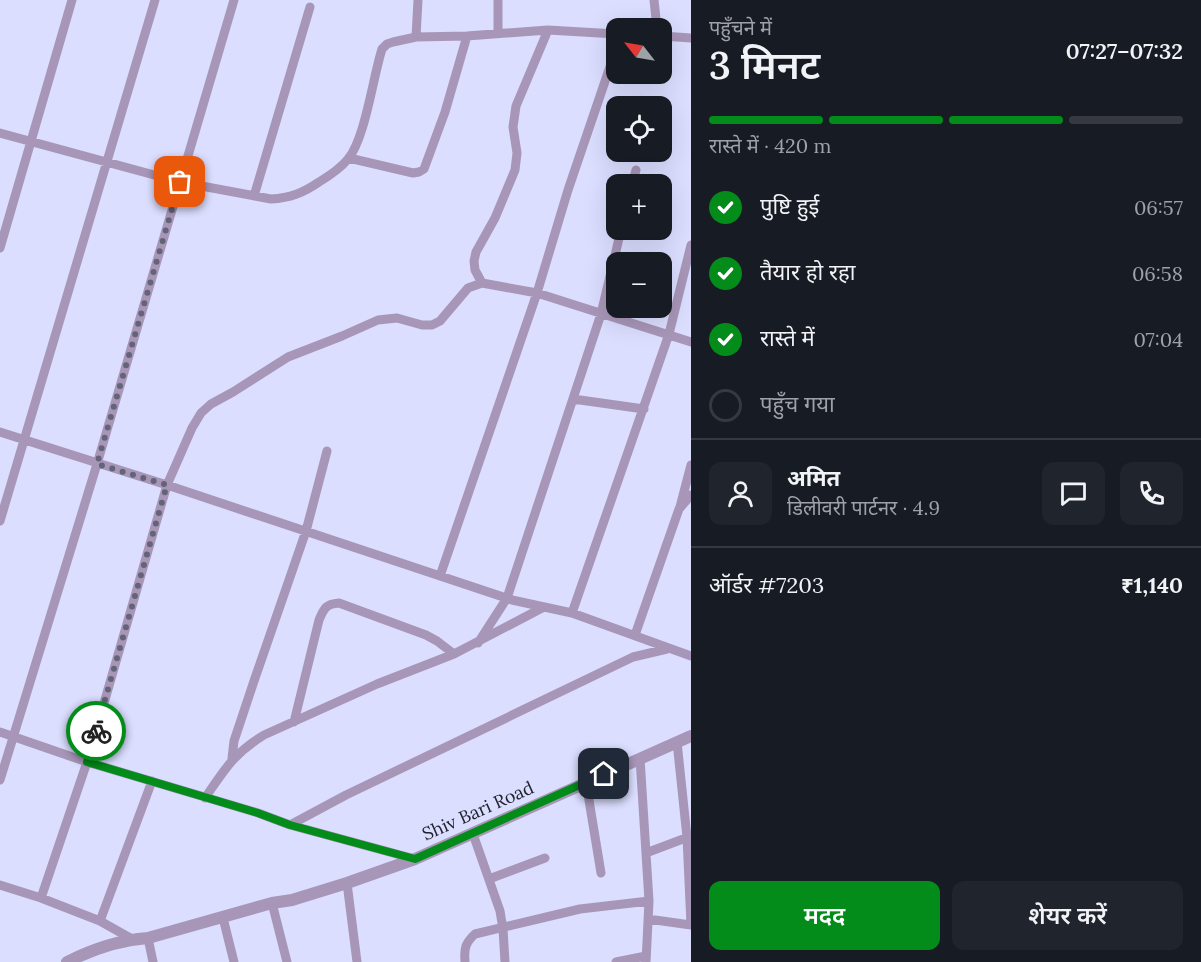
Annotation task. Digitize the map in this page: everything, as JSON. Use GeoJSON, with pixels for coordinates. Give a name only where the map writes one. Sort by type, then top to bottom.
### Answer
{"type":"FeatureCollection","features":[{"type":"Feature","properties":{"kind":"street"},"geometry":{"type":"LineString","coordinates":[[0,248],[72,0]]}},
{"type":"Feature","properties":{"kind":"street"},"geometry":{"type":"LineString","coordinates":[[0,521],[155,0]]}},
{"type":"Feature","properties":{"kind":"street"},"geometry":{"type":"LineString","coordinates":[[0,780],[97,464],[234,0]]}},
{"type":"Feature","properties":{"kind":"street"},"geometry":{"type":"LineString","coordinates":[[416,37],[418,0]]}},
{"type":"Feature","properties":{"kind":"street"},"geometry":{"type":"LineString","coordinates":[[498,0],[498,33]]}},
{"type":"Feature","properties":{"kind":"street"},"geometry":{"type":"LineString","coordinates":[[654,0],[656,18]]}},
{"type":"Feature","properties":{"kind":"street"},"geometry":{"type":"LineString","coordinates":[[254,196],[310,7]]}},
{"type":"Feature","properties":{"kind":"street"},"geometry":{"type":"LineString","coordinates":[[0,133],[180,182],[254,196],[278,198],[296,195],[336,171],[349,158],[358,142],[382,49],[387,44],[416,37],[548,30],[606,33]]}},
{"type":"Feature","properties":{"kind":"street"},"geometry":{"type":"LineString","coordinates":[[482,283],[475,270],[476,252],[495,218],[515,170],[517,153],[513,127],[516,106],[548,30]]}},
{"type":"Feature","properties":{"kind":"street"},"geometry":{"type":"LineString","coordinates":[[349,158],[413,173],[423,169],[445,112],[467,36]]}},
{"type":"Feature","properties":{"kind":"street"},"geometry":{"type":"LineString","coordinates":[[672,37],[691,38]]}},
{"type":"Feature","properties":{"kind":"street"},"geometry":{"type":"LineString","coordinates":[[440,576],[537,293],[568,190],[606,78]]}},
{"type":"Feature","properties":{"kind":"street"},"geometry":{"type":"LineString","coordinates":[[635,174],[636,170]]}},
{"type":"Feature","properties":{"kind":"street"},"geometry":{"type":"LineString","coordinates":[[478,643],[507,598],[601,314],[619,240]]}},
{"type":"Feature","properties":{"kind":"street"},"geometry":{"type":"LineString","coordinates":[[572,613],[669,334],[691,245]]}},
{"type":"Feature","properties":{"kind":"street"},"geometry":{"type":"LineString","coordinates":[[41,898],[87,762],[167,485],[192,428],[201,413],[211,404],[288,357],[378,320],[397,318],[422,325],[432,325],[441,321],[468,288],[482,283],[537,293],[691,342]]}},
{"type":"Feature","properties":{"kind":"street"},"geometry":{"type":"LineString","coordinates":[[681,285],[691,290]]}},
{"type":"Feature","properties":{"kind":"street"},"geometry":{"type":"LineString","coordinates":[[573,399],[644,409]]}},
{"type":"Feature","properties":{"kind":"street"},"geometry":{"type":"LineString","coordinates":[[0,432],[507,598],[572,613],[691,656]]}},
{"type":"Feature","properties":{"kind":"street"},"geometry":{"type":"LineString","coordinates":[[232,758],[234,741],[306,531],[327,452]]}},
{"type":"Feature","properties":{"kind":"street"},"geometry":{"type":"LineString","coordinates":[[635,635],[679,509],[691,465]]}},
{"type":"Feature","properties":{"kind":"street"},"geometry":{"type":"LineString","coordinates":[[679,509],[691,495]]}},
{"type":"Feature","properties":{"kind":"street"},"geometry":{"type":"LineString","coordinates":[[294,722],[319,620],[324,608],[330,604],[339,603],[426,635],[454,654]]}},
{"type":"Feature","properties":{"kind":"street"},"geometry":{"type":"LineString","coordinates":[[205,798],[232,758],[264,735],[377,684],[454,654],[544,607]]}},
{"type":"Feature","properties":{"kind":"street"},"geometry":{"type":"LineString","coordinates":[[290,825],[346,795],[633,657],[668,649]]}},
{"type":"Feature","properties":{"kind":"street"},"geometry":{"type":"LineString","coordinates":[[0,732],[87,762],[258,813],[290,825],[415,859]]}},
{"type":"Feature","properties":{"kind":"street","name":"Shiv Bari Road"},"geometry":{"type":"LineString","coordinates":[[67,962],[91,950],[132,939],[148,938],[347,884],[415,859],[691,736]]}},
{"type":"Feature","properties":{"kind":"street"},"geometry":{"type":"LineString","coordinates":[[648,919],[691,925],[689,837],[677,742]]}},
{"type":"Feature","properties":{"kind":"street"},"geometry":{"type":"LineString","coordinates":[[616,962],[646,959],[649,901],[640,758]]}},
{"type":"Feature","properties":{"kind":"street"},"geometry":{"type":"LineString","coordinates":[[100,921],[152,781]]}},
{"type":"Feature","properties":{"kind":"street"},"geometry":{"type":"LineString","coordinates":[[586,782],[601,873]]}},
{"type":"Feature","properties":{"kind":"street"},"geometry":{"type":"LineString","coordinates":[[473,834],[504,929],[505,962]]}},
{"type":"Feature","properties":{"kind":"street"},"geometry":{"type":"LineString","coordinates":[[646,853],[689,837]]}},
{"type":"Feature","properties":{"kind":"street"},"geometry":{"type":"LineString","coordinates":[[489,879],[545,858]]}},
{"type":"Feature","properties":{"kind":"street"},"geometry":{"type":"LineString","coordinates":[[347,884],[357,962]]}},
{"type":"Feature","properties":{"kind":"street"},"geometry":{"type":"LineString","coordinates":[[1,887],[41,898],[100,921],[132,939]]}},
{"type":"Feature","properties":{"kind":"street"},"geometry":{"type":"LineString","coordinates":[[465,962],[464,949],[467,941],[475,934],[504,929],[580,909],[649,901]]}},
{"type":"Feature","properties":{"kind":"street"},"geometry":{"type":"LineString","coordinates":[[272,903],[287,962]]}},
{"type":"Feature","properties":{"kind":"street"},"geometry":{"type":"LineString","coordinates":[[223,918],[234,962]]}},
{"type":"Feature","properties":{"kind":"street"},"geometry":{"type":"LineString","coordinates":[[148,938],[153,962]]}},
{"type":"Feature","properties":{"kind":"way so far"},"geometry":{"type":"LineString","coordinates":[[96,731],[167,485],[97,464],[180,182]]}},
{"type":"Feature","properties":{"kind":"route"},"geometry":{"type":"LineString","coordinates":[[96,731],[87,762],[258,813],[290,825],[415,859],[604,774]]}}]}
